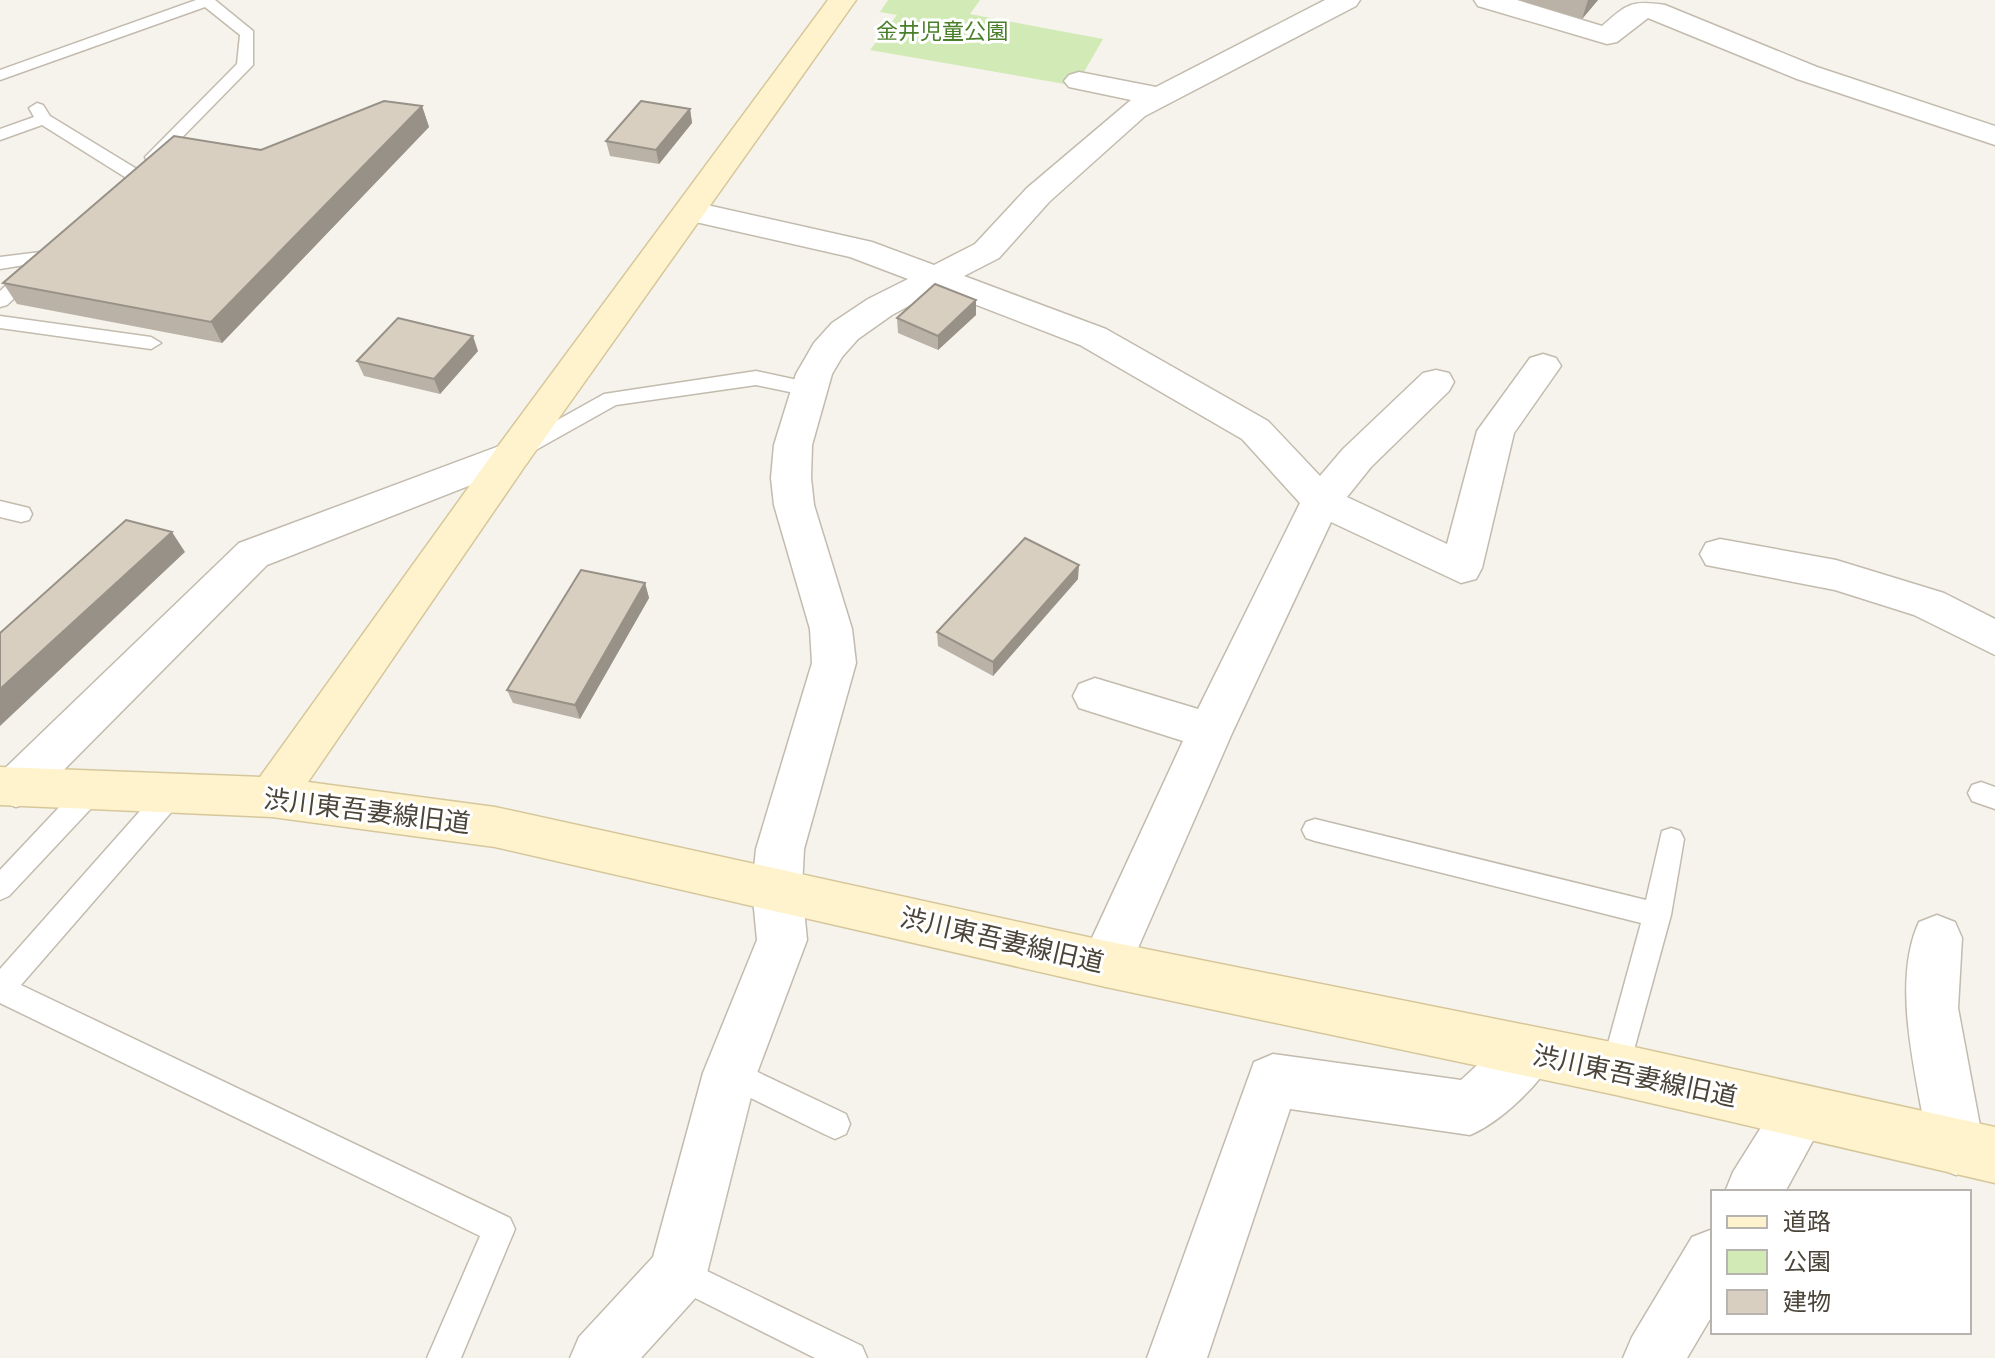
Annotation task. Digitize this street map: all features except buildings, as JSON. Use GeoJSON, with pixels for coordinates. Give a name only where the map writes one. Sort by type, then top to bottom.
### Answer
{"type":"FeatureCollection","features":[{"type":"Feature","properties":{"kind":"street"},"geometry":{"type":"LineString","coordinates":[[272,797],[513,454],[842,0]]}},
{"type":"Feature","properties":{"kind":"street"},"geometry":{"type":"LineString","coordinates":[[600,1358],[678,1273],[730,1073],[782,940],[777,888],[780,849],[834,663],[831,629],[794,505],[791,478],[793,445],[809,389],[827,351],[845,331],[880,307],[987,251],[1049,185],[1134,110],[1346,0]]}},
{"type":"Feature","properties":{"kind":"street"},"geometry":{"type":"LineString","coordinates":[[1488,0],[1607,36],[1639,8],[1655,11],[1807,73],[1995,136]]}},
{"type":"Feature","properties":{"kind":"street"},"geometry":{"type":"LineString","coordinates":[[1079,81],[1157,96]]}},
{"type":"Feature","properties":{"kind":"street"},"geometry":{"type":"LineString","coordinates":[[689,211],[860,249],[1093,337],[1255,430],[1321,501],[1461,568],[1496,431],[1543,366]]}},
{"type":"Feature","properties":{"kind":"street"},"geometry":{"type":"LineString","coordinates":[[1106,964],[1210,731],[1321,501],[1357,458],[1436,382]]}},
{"type":"Feature","properties":{"kind":"street"},"geometry":{"type":"LineString","coordinates":[[8,786],[253,554],[513,454]]}},
{"type":"Feature","properties":{"kind":"street"},"geometry":{"type":"LineString","coordinates":[[1720,554],[1836,575],[1929,604],[1995,638]]}},
{"type":"Feature","properties":{"kind":"street"},"geometry":{"type":"LineString","coordinates":[[1095,696],[1210,731]]}},
{"type":"Feature","properties":{"kind":"street","name":"渋川東吾妻線旧道"},"geometry":{"type":"LineString","coordinates":[[8,786],[90,792],[272,797],[495,827],[1106,964],[1616,1069],[1975,1151]]}},
{"type":"Feature","properties":{"kind":"street"},"geometry":{"type":"LineString","coordinates":[[1937,938],[1932,1008],[1975,1151]]}},
{"type":"Feature","properties":{"kind":"street"},"geometry":{"type":"LineString","coordinates":[[1177,1358],[1273,1080],[1470,1108],[1529,1053]]}},
{"type":"Feature","properties":{"kind":"street"},"geometry":{"type":"LineString","coordinates":[[1754,1190],[1801,1113]]}},
{"type":"Feature","properties":{"kind":"street"},"geometry":{"type":"LineString","coordinates":[[1653,1358],[1711,1261]]}},
{"type":"Feature","properties":{"kind":"lane"},"geometry":{"type":"LineString","coordinates":[[0,75],[206,0],[248,34],[245,65],[197,116],[129,180],[41,114],[0,135]]}},
{"type":"Feature","properties":{"kind":"lane"},"geometry":{"type":"LineString","coordinates":[[0,263],[54,250],[0,301]]}},
{"type":"Feature","properties":{"kind":"lane"},"geometry":{"type":"LineString","coordinates":[[0,322],[151,343]]}},
{"type":"Feature","properties":{"kind":"lane"},"geometry":{"type":"LineString","coordinates":[[513,454],[611,399],[756,378],[809,389]]}},
{"type":"Feature","properties":{"kind":"lane"},"geometry":{"type":"LineString","coordinates":[[0,888],[90,792]]}},
{"type":"Feature","properties":{"kind":"lane"},"geometry":{"type":"LineString","coordinates":[[172,793],[0,989],[499,1229],[444,1358]]}},
{"type":"Feature","properties":{"kind":"lane"},"geometry":{"type":"LineString","coordinates":[[1315,830],[1657,915]]}},
{"type":"Feature","properties":{"kind":"lane"},"geometry":{"type":"LineString","coordinates":[[1616,1069],[1657,915],[1671,839]]}},
{"type":"Feature","properties":{"kind":"lane"},"geometry":{"type":"LineString","coordinates":[[730,1073],[835,1124]]}},
{"type":"Feature","properties":{"kind":"lane"},"geometry":{"type":"LineString","coordinates":[[678,1273],[850,1358]]}},
{"type":"Feature","properties":{"kind":"green space","name":"金井児童公園"},"geometry":{"type":"Polygon","coordinates":[[[888,0],[980,0],[970,14],[1103,39],[1076,86],[870,50],[897,15],[880,12],[888,0]]]}}]}
